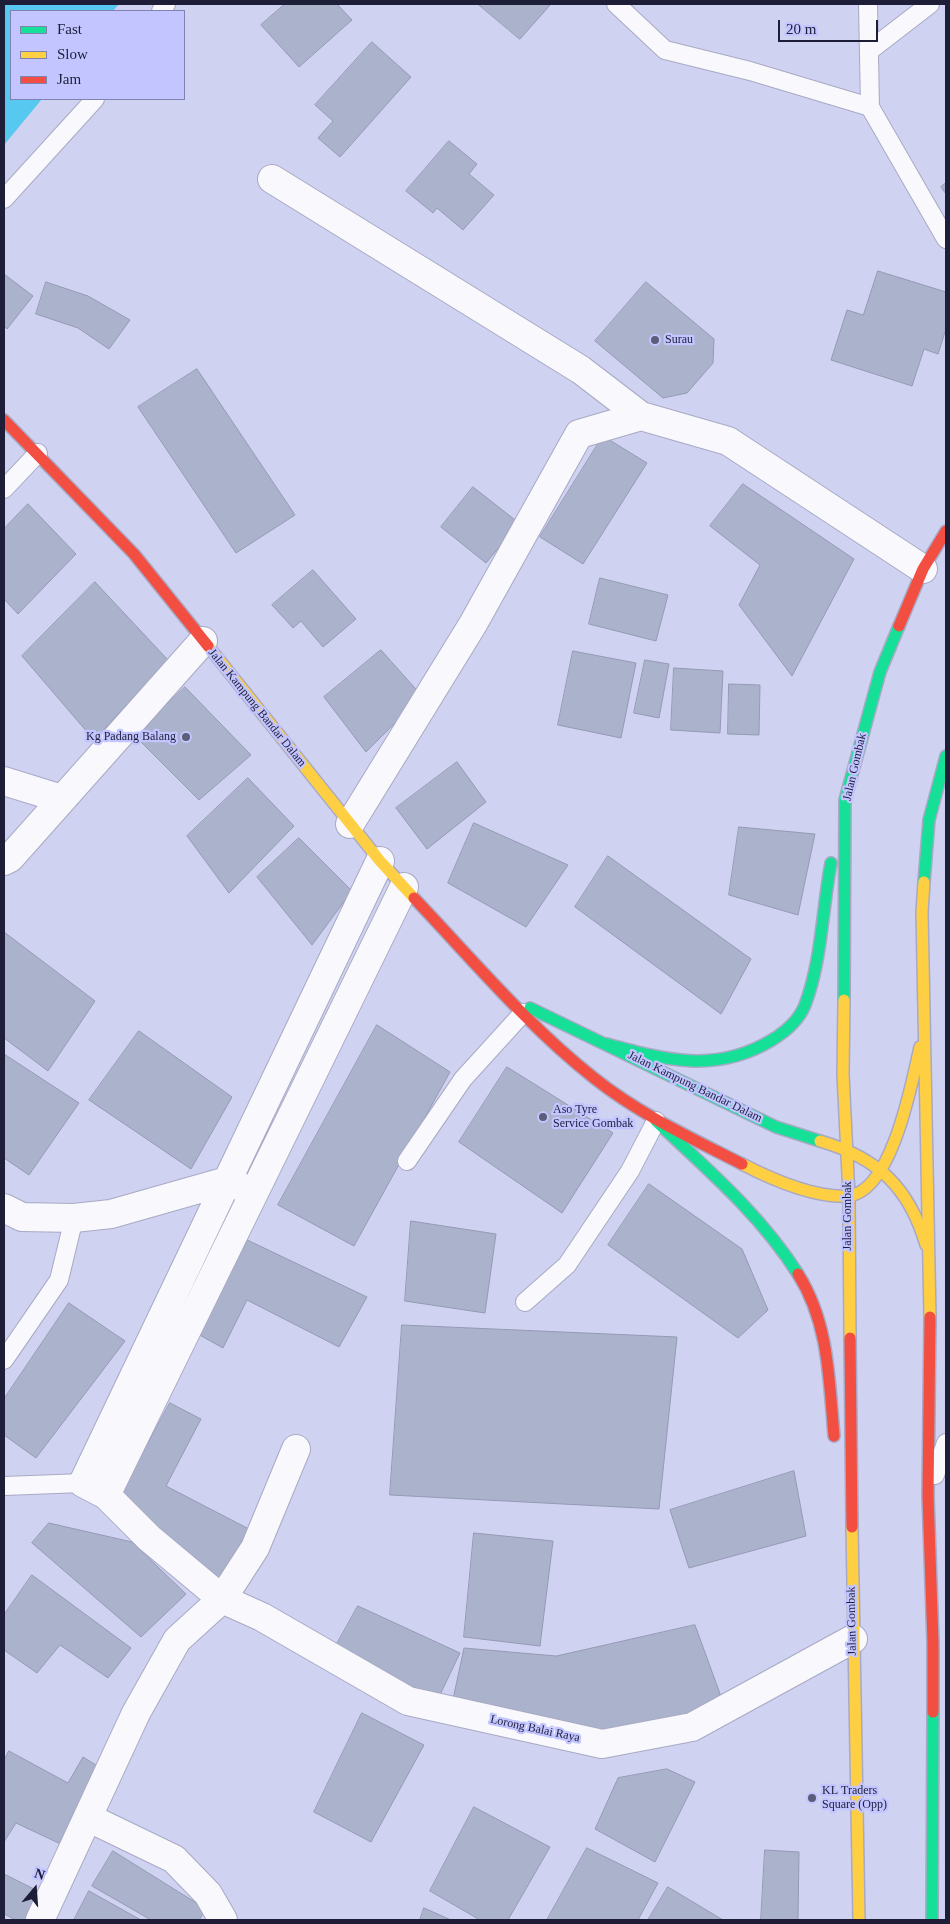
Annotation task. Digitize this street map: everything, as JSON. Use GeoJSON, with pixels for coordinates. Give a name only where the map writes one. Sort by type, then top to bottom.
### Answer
{"type":"FeatureCollection","features":[{"type":"Feature","properties":{"kind":"main road","name":"Jalan Kampung Bandar Dalam"},"geometry":{"type":"LineString","coordinates":[[4,420],[134,554],[380,861],[523,1013],[594,1078],[656,1121],[771,1179],[808,1191],[849,1196]]}},
{"type":"Feature","properties":{"kind":"main road","name":"Jalan Gombak"},"geometry":{"type":"LineString","coordinates":[[859,1920],[852,1639],[849,1196],[843,1074],[845,800],[880,672],[924,569],[946,531]]}},
{"type":"Feature","properties":{"kind":"main road"},"geometry":{"type":"LineString","coordinates":[[932,1920],[933,1643],[928,1496],[930,1262],[922,912],[929,820],[946,756]]}},
{"type":"Feature","properties":{"kind":"main road"},"geometry":{"type":"LineString","coordinates":[[607,1044],[671,1061],[709,1063],[736,1057],[765,1045],[786,1029],[804,1007],[818,958],[828,878],[845,800]]}},
{"type":"Feature","properties":{"kind":"main road","name":"Jalan Kampung Bandar Dalam"},"geometry":{"type":"LineString","coordinates":[[509,998],[776,1127],[803,1137],[848,1149],[902,1189],[919,1217],[930,1262]]}},
{"type":"Feature","properties":{"kind":"main road"},"geometry":{"type":"LineString","coordinates":[[849,1196],[868,1186],[881,1172],[906,1110],[924,1031]]}},
{"type":"Feature","properties":{"kind":"main road"},"geometry":{"type":"LineString","coordinates":[[656,1121],[756,1218],[794,1266],[815,1310],[825,1350],[835,1444]]}},
{"type":"Feature","properties":{"kind":"main road"},"geometry":{"type":"LineString","coordinates":[[839,1493],[852,1639]]}},
{"type":"Feature","properties":{"kind":"street"},"geometry":{"type":"LineString","coordinates":[[272,179],[581,370],[641,416],[728,442],[924,569]]}},
{"type":"Feature","properties":{"kind":"street"},"geometry":{"type":"LineString","coordinates":[[350,824],[474,624],[579,434],[641,416]]}},
{"type":"Feature","properties":{"kind":"street"},"geometry":{"type":"LineString","coordinates":[[4,861],[10,858],[203,641]]}},
{"type":"Feature","properties":{"kind":"street"},"geometry":{"type":"LineString","coordinates":[[4,781],[62,800]]}},
{"type":"Feature","properties":{"kind":"street"},"geometry":{"type":"LineString","coordinates":[[94,1489],[227,1181],[380,861]]}},
{"type":"Feature","properties":{"kind":"street"},"geometry":{"type":"LineString","coordinates":[[94,1489],[255,1192],[404,887]]}},
{"type":"Feature","properties":{"kind":"street"},"geometry":{"type":"LineString","coordinates":[[4,1208],[22,1217],[74,1218],[111,1214],[227,1181],[255,1192]]}},
{"type":"Feature","properties":{"kind":"street"},"geometry":{"type":"LineString","coordinates":[[40,1920],[89,1818],[136,1713],[177,1640],[222,1599],[255,1548],[296,1449]]}},
{"type":"Feature","properties":{"kind":"street","name":"Lorong Balai Raya"},"geometry":{"type":"LineString","coordinates":[[94,1489],[222,1599],[262,1617],[408,1701],[602,1744],[692,1727],[852,1639]]}},
{"type":"Feature","properties":{"kind":"street"},"geometry":{"type":"LineString","coordinates":[[89,1818],[174,1859],[208,1894],[223,1920]]}},
{"type":"Feature","properties":{"kind":"lane"},"geometry":{"type":"LineString","coordinates":[[616,4],[665,50],[750,71],[870,107]]}},
{"type":"Feature","properties":{"kind":"lane"},"geometry":{"type":"LineString","coordinates":[[868,4],[870,107],[946,240]]}},
{"type":"Feature","properties":{"kind":"lane"},"geometry":{"type":"LineString","coordinates":[[869,52],[930,4]]}},
{"type":"Feature","properties":{"kind":"lane"},"geometry":{"type":"LineString","coordinates":[[4,199],[94,100]]}},
{"type":"Feature","properties":{"kind":"lane"},"geometry":{"type":"LineString","coordinates":[[4,489],[38,453]]}},
{"type":"Feature","properties":{"kind":"lane"},"geometry":{"type":"LineString","coordinates":[[408,1161],[463,1079],[523,1013]]}},
{"type":"Feature","properties":{"kind":"lane"},"geometry":{"type":"LineString","coordinates":[[525,1302],[567,1265],[630,1170],[656,1121]]}},
{"type":"Feature","properties":{"kind":"lane"},"geometry":{"type":"LineString","coordinates":[[4,1360],[59,1280],[74,1218]]}},
{"type":"Feature","properties":{"kind":"lane"},"geometry":{"type":"LineString","coordinates":[[930,1300],[946,1314]]}},
{"type":"Feature","properties":{"kind":"lane"},"geometry":{"type":"LineString","coordinates":[[928,1496],[946,1443]]}},
{"type":"Feature","properties":{"kind":"lane"},"geometry":{"type":"LineString","coordinates":[[4,1487],[94,1489]]}},
{"type":"Feature","properties":{"kind":"water"},"geometry":{"type":"Polygon","coordinates":[[[4,4],[119,4],[114,10],[10,10],[10,100],[41,100],[4,145],[4,4]]]}},
{"type":"Feature","properties":{"kind":"building"},"geometry":{"type":"Polygon","coordinates":[[[285,4],[337,4],[352,20],[299,67],[261,25],[285,4]]]}},
{"type":"Feature","properties":{"kind":"building"},"geometry":{"type":"Polygon","coordinates":[[[478,4],[551,4],[520,39],[478,4]]]}},
{"type":"Feature","properties":{"kind":"building"},"geometry":{"type":"Polygon","coordinates":[[[372,42],[411,77],[340,157],[318,138],[333,121],[315,105],[372,42]]]}},
{"type":"Feature","properties":{"kind":"building"},"geometry":{"type":"Polygon","coordinates":[[[449,141],[477,164],[469,174],[494,195],[463,230],[437,208],[433,213],[406,191],[449,141]]]}},
{"type":"Feature","properties":{"kind":"building"},"geometry":{"type":"Polygon","coordinates":[[[946,183],[946,194],[941,187],[946,183]]]}},
{"type":"Feature","properties":{"kind":"building"},"geometry":{"type":"Polygon","coordinates":[[[878,271],[946,292],[946,329],[938,354],[924,349],[912,386],[831,360],[847,310],[863,315],[878,271]]]}},
{"type":"Feature","properties":{"kind":"building"},"geometry":{"type":"Polygon","coordinates":[[[4,274],[33,296],[7,329],[4,326],[4,274]]]}},
{"type":"Feature","properties":{"kind":"building"},"geometry":{"type":"Polygon","coordinates":[[[46,282],[88,296],[130,320],[109,349],[78,328],[36,314],[46,282]]]}},
{"type":"Feature","properties":{"kind":"building","name":"Surau"},"geometry":{"type":"Polygon","coordinates":[[[646,282],[714,339],[713,363],[687,393],[663,398],[595,341],[646,282]]]}},
{"type":"Feature","properties":{"kind":"building"},"geometry":{"type":"Polygon","coordinates":[[[197,369],[295,515],[236,553],[138,407],[197,369]]]}},
{"type":"Feature","properties":{"kind":"building"},"geometry":{"type":"Polygon","coordinates":[[[603,436],[647,463],[583,564],[540,537],[603,436]]]}},
{"type":"Feature","properties":{"kind":"building"},"geometry":{"type":"Polygon","coordinates":[[[743,484],[854,559],[792,676],[739,605],[760,565],[710,526],[743,484]]]}},
{"type":"Feature","properties":{"kind":"building"},"geometry":{"type":"Polygon","coordinates":[[[473,487],[519,523],[486,563],[441,527],[473,487]]]}},
{"type":"Feature","properties":{"kind":"building"},"geometry":{"type":"Polygon","coordinates":[[[28,504],[76,554],[18,614],[4,599],[4,529],[28,504]]]}},
{"type":"Feature","properties":{"kind":"building"},"geometry":{"type":"Polygon","coordinates":[[[313,570],[356,619],[323,647],[301,621],[293,628],[272,605],[313,570]]]}},
{"type":"Feature","properties":{"kind":"building"},"geometry":{"type":"Polygon","coordinates":[[[600,578],[668,595],[656,641],[589,624],[600,578]]]}},
{"type":"Feature","properties":{"kind":"building"},"geometry":{"type":"Polygon","coordinates":[[[95,582],[168,660],[94,740],[22,656],[95,582]]]}},
{"type":"Feature","properties":{"kind":"building"},"geometry":{"type":"Polygon","coordinates":[[[381,650],[422,696],[366,752],[324,697],[381,650]]]}},
{"type":"Feature","properties":{"kind":"building"},"geometry":{"type":"Polygon","coordinates":[[[573,651],[636,663],[621,738],[558,725],[573,651]]]}},
{"type":"Feature","properties":{"kind":"building"},"geometry":{"type":"Polygon","coordinates":[[[645,660],[669,664],[659,718],[634,713],[645,660]]]}},
{"type":"Feature","properties":{"kind":"building"},"geometry":{"type":"Polygon","coordinates":[[[674,668],[723,671],[720,733],[671,730],[674,668]]]}},
{"type":"Feature","properties":{"kind":"building"},"geometry":{"type":"Polygon","coordinates":[[[729,684],[760,685],[759,735],[728,734],[729,684]]]}},
{"type":"Feature","properties":{"kind":"building"},"geometry":{"type":"Polygon","coordinates":[[[185,687],[251,755],[199,800],[135,736],[185,687]]]}},
{"type":"Feature","properties":{"kind":"building"},"geometry":{"type":"Polygon","coordinates":[[[457,762],[486,802],[427,849],[396,808],[457,762]]]}},
{"type":"Feature","properties":{"kind":"building"},"geometry":{"type":"Polygon","coordinates":[[[248,778],[294,826],[229,893],[187,836],[248,778]]]}},
{"type":"Feature","properties":{"kind":"building"},"geometry":{"type":"Polygon","coordinates":[[[474,823],[568,865],[526,927],[448,883],[474,823]]]}},
{"type":"Feature","properties":{"kind":"building"},"geometry":{"type":"Polygon","coordinates":[[[739,827],[815,834],[798,915],[729,895],[739,827]]]}},
{"type":"Feature","properties":{"kind":"building"},"geometry":{"type":"Polygon","coordinates":[[[299,838],[352,891],[312,945],[257,877],[299,838]]]}},
{"type":"Feature","properties":{"kind":"building"},"geometry":{"type":"Polygon","coordinates":[[[608,856],[751,959],[721,1014],[575,907],[608,856]]]}},
{"type":"Feature","properties":{"kind":"building"},"geometry":{"type":"Polygon","coordinates":[[[4,932],[95,1001],[48,1071],[4,1038],[4,932]]]}},
{"type":"Feature","properties":{"kind":"building"},"geometry":{"type":"Polygon","coordinates":[[[377,1025],[450,1072],[354,1246],[278,1205],[377,1025]]]}},
{"type":"Feature","properties":{"kind":"building"},"geometry":{"type":"Polygon","coordinates":[[[139,1031],[232,1097],[191,1169],[89,1100],[139,1031]]]}},
{"type":"Feature","properties":{"kind":"building"},"geometry":{"type":"Polygon","coordinates":[[[4,1054],[79,1103],[29,1175],[4,1158],[4,1054]]]}},
{"type":"Feature","properties":{"kind":"building"},"geometry":{"type":"Polygon","coordinates":[[[507,1067],[613,1133],[562,1213],[459,1142],[507,1067]]]}},
{"type":"Feature","properties":{"kind":"building"},"geometry":{"type":"Polygon","coordinates":[[[649,1184],[742,1249],[768,1310],[738,1338],[608,1245],[649,1184]]]}},
{"type":"Feature","properties":{"kind":"building"},"geometry":{"type":"Polygon","coordinates":[[[411,1221],[496,1234],[485,1313],[405,1301],[411,1221]]]}},
{"type":"Feature","properties":{"kind":"building"},"geometry":{"type":"Polygon","coordinates":[[[243,1238],[367,1297],[339,1347],[247,1300],[223,1348],[196,1333],[243,1238]]]}},
{"type":"Feature","properties":{"kind":"building"},"geometry":{"type":"Polygon","coordinates":[[[69,1303],[125,1341],[36,1458],[4,1435],[4,1399],[69,1303]]]}},
{"type":"Feature","properties":{"kind":"building"},"geometry":{"type":"Polygon","coordinates":[[[402,1325],[677,1337],[659,1509],[390,1495],[402,1325]]]}},
{"type":"Feature","properties":{"kind":"building"},"geometry":{"type":"Polygon","coordinates":[[[170,1403],[201,1419],[166,1486],[249,1529],[218,1583],[119,1498],[170,1403]]]}},
{"type":"Feature","properties":{"kind":"building"},"geometry":{"type":"Polygon","coordinates":[[[794,1471],[806,1536],[689,1568],[670,1510],[794,1471]]]}},
{"type":"Feature","properties":{"kind":"building"},"geometry":{"type":"Polygon","coordinates":[[[49,1523],[132,1542],[186,1594],[141,1637],[32,1543],[49,1523]]]}},
{"type":"Feature","properties":{"kind":"building"},"geometry":{"type":"Polygon","coordinates":[[[474,1533],[553,1541],[540,1646],[464,1637],[474,1533]]]}},
{"type":"Feature","properties":{"kind":"building"},"geometry":{"type":"Polygon","coordinates":[[[32,1575],[131,1648],[108,1678],[60,1645],[37,1673],[4,1650],[4,1615],[32,1575]]]}},
{"type":"Feature","properties":{"kind":"building"},"geometry":{"type":"Polygon","coordinates":[[[358,1606],[460,1653],[437,1701],[333,1651],[358,1606]]]}},
{"type":"Feature","properties":{"kind":"building"},"geometry":{"type":"Polygon","coordinates":[[[695,1625],[723,1702],[690,1721],[600,1736],[452,1704],[464,1648],[556,1656],[695,1625]]]}},
{"type":"Feature","properties":{"kind":"building"},"geometry":{"type":"Polygon","coordinates":[[[362,1713],[424,1745],[371,1842],[314,1812],[362,1713]]]}},
{"type":"Feature","properties":{"kind":"building"},"geometry":{"type":"Polygon","coordinates":[[[9,1751],[68,1783],[83,1757],[104,1770],[67,1847],[16,1823],[4,1842],[4,1761],[9,1751]]]}},
{"type":"Feature","properties":{"kind":"building"},"geometry":{"type":"Polygon","coordinates":[[[667,1769],[695,1782],[655,1862],[595,1829],[618,1778],[667,1769]]]}},
{"type":"Feature","properties":{"kind":"building"},"geometry":{"type":"Polygon","coordinates":[[[474,1807],[550,1847],[508,1920],[480,1920],[430,1891],[474,1807]]]}},
{"type":"Feature","properties":{"kind":"building"},"geometry":{"type":"Polygon","coordinates":[[[587,1848],[658,1883],[638,1920],[547,1920],[587,1848]]]}},
{"type":"Feature","properties":{"kind":"building"},"geometry":{"type":"Polygon","coordinates":[[[765,1850],[799,1852],[798,1920],[761,1920],[765,1850]]]}},
{"type":"Feature","properties":{"kind":"building"},"geometry":{"type":"Polygon","coordinates":[[[113,1851],[206,1909],[199,1920],[151,1920],[92,1886],[113,1851]]]}},
{"type":"Feature","properties":{"kind":"building"},"geometry":{"type":"Polygon","coordinates":[[[4,1874],[46,1895],[31,1920],[16,1920],[4,1914],[4,1874]]]}},
{"type":"Feature","properties":{"kind":"building"},"geometry":{"type":"Polygon","coordinates":[[[668,1887],[723,1920],[648,1920],[668,1887]]]}},
{"type":"Feature","properties":{"kind":"building"},"geometry":{"type":"Polygon","coordinates":[[[89,1891],[141,1920],[74,1920],[89,1891]]]}},
{"type":"Feature","properties":{"kind":"building"},"geometry":{"type":"Polygon","coordinates":[[[424,1908],[451,1920],[420,1920],[424,1908]]]}},
{"type":"Feature","properties":{"kind":"traffic: fast"},"geometry":{"type":"LineString","coordinates":[[844,1000],[845,800],[880,672],[899,626]]}},
{"type":"Feature","properties":{"kind":"traffic: fast"},"geometry":{"type":"LineString","coordinates":[[924,882],[929,820],[946,756]]}},
{"type":"Feature","properties":{"kind":"traffic: fast"},"geometry":{"type":"LineString","coordinates":[[607,1044],[670,1059],[710,1060],[731,1057],[751,1051],[782,1033],[799,1016],[811,988],[831,863]]}},
{"type":"Feature","properties":{"kind":"traffic: fast"},"geometry":{"type":"LineString","coordinates":[[530,1008],[776,1127],[820,1141]]}},
{"type":"Feature","properties":{"kind":"traffic: fast"},"geometry":{"type":"LineString","coordinates":[[656,1121],[750,1212],[783,1252],[798,1274]]}},
{"type":"Feature","properties":{"kind":"traffic: fast"},"geometry":{"type":"LineString","coordinates":[[932,1920],[933,1712]]}},
{"type":"Feature","properties":{"kind":"traffic: slow"},"geometry":{"type":"LineString","coordinates":[[208,646],[380,861],[414,898]]}},
{"type":"Feature","properties":{"kind":"traffic: slow"},"geometry":{"type":"LineString","coordinates":[[924,882],[922,912],[930,1317]]}},
{"type":"Feature","properties":{"kind":"traffic: slow"},"geometry":{"type":"LineString","coordinates":[[844,1000],[843,1074],[849,1196],[850,1338]]}},
{"type":"Feature","properties":{"kind":"traffic: slow"},"geometry":{"type":"LineString","coordinates":[[742,1164],[766,1176],[807,1191],[835,1196],[848,1196],[863,1190],[877,1176],[898,1133],[920,1047]]}},
{"type":"Feature","properties":{"kind":"traffic: slow"},"geometry":{"type":"LineString","coordinates":[[820,1141],[859,1156],[875,1166],[888,1178],[900,1191],[910,1207],[926,1245]]}},
{"type":"Feature","properties":{"kind":"traffic: slow"},"geometry":{"type":"LineString","coordinates":[[852,1527],[859,1920]]}},
{"type":"Feature","properties":{"kind":"traffic: jam"},"geometry":{"type":"LineString","coordinates":[[4,420],[134,554],[208,646]]}},
{"type":"Feature","properties":{"kind":"traffic: jam"},"geometry":{"type":"LineString","coordinates":[[899,626],[923,569],[946,531]]}},
{"type":"Feature","properties":{"kind":"traffic: jam"},"geometry":{"type":"LineString","coordinates":[[414,898],[523,1014],[546,1037],[594,1078],[647,1114],[742,1164]]}},
{"type":"Feature","properties":{"kind":"traffic: jam"},"geometry":{"type":"LineString","coordinates":[[798,1274],[816,1312],[822,1332],[829,1373],[834,1436]]}},
{"type":"Feature","properties":{"kind":"traffic: jam"},"geometry":{"type":"LineString","coordinates":[[930,1317],[928,1496],[933,1643],[933,1712]]}},
{"type":"Feature","properties":{"kind":"traffic: jam"},"geometry":{"type":"LineString","coordinates":[[850,1338],[852,1527]]}},
{"type":"Feature","properties":{"kind":"place","name":"Surau"},"geometry":{"type":"Point","coordinates":[655,340]}},
{"type":"Feature","properties":{"kind":"place","name":"Kg Padang Balang"},"geometry":{"type":"Point","coordinates":[186,737]}},
{"type":"Feature","properties":{"kind":"place","name":"Aso Tyre Service Gombak"},"geometry":{"type":"Point","coordinates":[543,1117]}},
{"type":"Feature","properties":{"kind":"place","name":"KL Traders Square (Opp)"},"geometry":{"type":"Point","coordinates":[812,1798]}}]}
